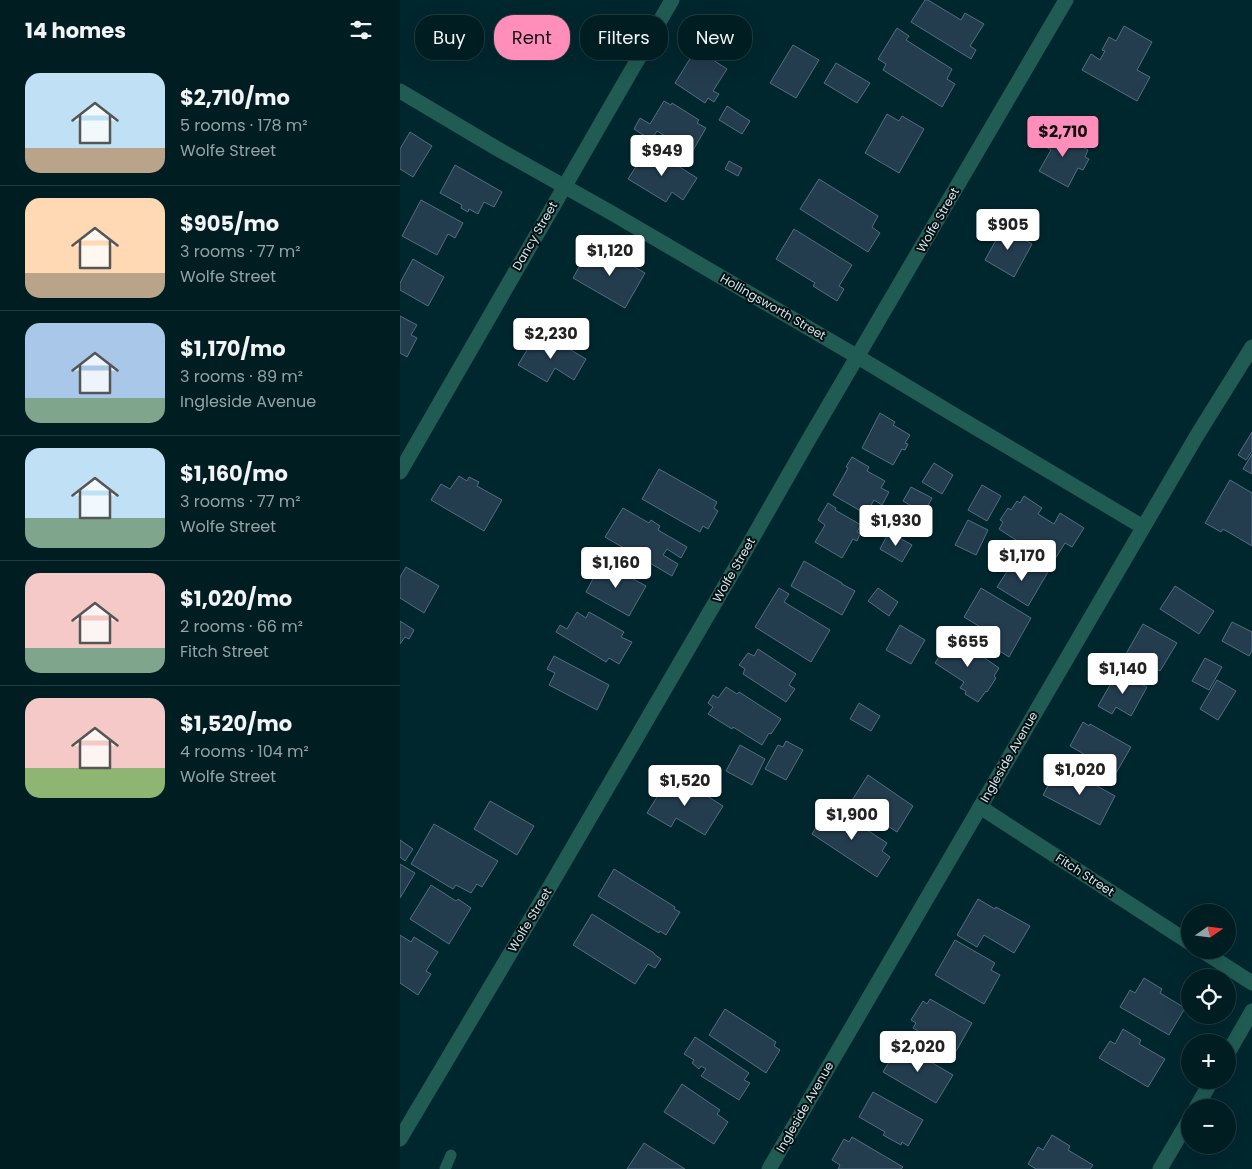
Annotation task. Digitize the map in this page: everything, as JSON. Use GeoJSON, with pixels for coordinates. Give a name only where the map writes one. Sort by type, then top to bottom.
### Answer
{"type":"FeatureCollection","features":[{"type":"Feature","properties":{"kind":"street","name":"Dancy Street"},"geometry":{"type":"LineString","coordinates":[[400,472],[672,0]]}},
{"type":"Feature","properties":{"kind":"street","name":"Wolfe Street"},"geometry":{"type":"LineString","coordinates":[[400,1139],[549,888],[1066,0]]}},
{"type":"Feature","properties":{"kind":"street","name":"Hollingsworth Street"},"geometry":{"type":"LineString","coordinates":[[400,91],[858,357],[1143,527]]}},
{"type":"Feature","properties":{"kind":"street","name":"Ingleside Avenue"},"geometry":{"type":"LineString","coordinates":[[769,1169],[1143,527],[1252,347]]}},
{"type":"Feature","properties":{"kind":"street","name":"Fitch Street"},"geometry":{"type":"LineString","coordinates":[[980,808],[1181,937]]}},
{"type":"Feature","properties":{"kind":"street"},"geometry":{"type":"LineString","coordinates":[[1215,959],[1252,983]]}},
{"type":"Feature","properties":{"kind":"street"},"geometry":{"type":"LineString","coordinates":[[1236,1039],[1252,1011]]}},
{"type":"Feature","properties":{"kind":"street"},"geometry":{"type":"LineString","coordinates":[[1160,1169],[1181,1133]]}},
{"type":"Feature","properties":{"kind":"lane"},"geometry":{"type":"LineString","coordinates":[[445,1169],[451,1155]]}},
{"type":"Feature","properties":{"kind":"building"},"geometry":{"type":"Polygon","coordinates":[[[925,0],[961,20],[965,13],[984,24],[970,46],[976,50],[971,59],[911,22],[925,0]]]}},
{"type":"Feature","properties":{"kind":"building"},"geometry":{"type":"Polygon","coordinates":[[[1124,26],[1152,42],[1137,70],[1150,77],[1137,101],[1082,70],[1091,54],[1100,60],[1105,51],[1102,50],[1109,37],[1116,41],[1124,26]]]}},
{"type":"Feature","properties":{"kind":"building"},"geometry":{"type":"Polygon","coordinates":[[[897,28],[909,36],[906,40],[952,69],[947,79],[955,84],[942,107],[883,70],[886,64],[878,59],[897,28]]]}},
{"type":"Feature","properties":{"kind":"building"},"geometry":{"type":"Polygon","coordinates":[[[793,45],[819,60],[796,98],[770,83],[793,45]]]}},
{"type":"Feature","properties":{"kind":"building"},"geometry":{"type":"Polygon","coordinates":[[[689,60],[713,60],[727,69],[713,91],[719,94],[714,102],[708,98],[705,103],[675,83],[689,60]]]}},
{"type":"Feature","properties":{"kind":"building"},"geometry":{"type":"Polygon","coordinates":[[[836,63],[870,83],[857,103],[824,83],[836,63]]]}},
{"type":"Feature","properties":{"kind":"building"},"geometry":{"type":"Polygon","coordinates":[[[664,101],[671,105],[672,103],[699,120],[697,123],[706,128],[692,152],[657,131],[651,140],[634,129],[640,118],[650,124],[664,101]]]}},
{"type":"Feature","properties":{"kind":"building"},"geometry":{"type":"Polygon","coordinates":[[[727,106],[750,121],[742,134],[719,120],[727,106]]]}},
{"type":"Feature","properties":{"kind":"building"},"geometry":{"type":"Polygon","coordinates":[[[887,114],[899,121],[902,116],[924,129],[899,173],[865,153],[887,114]]]}},
{"type":"Feature","properties":{"kind":"building"},"geometry":{"type":"Polygon","coordinates":[[[1052,129],[1088,150],[1085,157],[1089,159],[1083,170],[1078,168],[1068,187],[1039,171],[1051,150],[1043,145],[1052,129]]]}},
{"type":"Feature","properties":{"kind":"building"},"geometry":{"type":"Polygon","coordinates":[[[410,132],[432,146],[413,177],[400,169],[400,149],[410,132]]]}},
{"type":"Feature","properties":{"kind":"building"},"geometry":{"type":"Polygon","coordinates":[[[647,149],[660,157],[657,162],[663,165],[667,159],[697,178],[683,200],[672,192],[666,202],[628,179],[647,149]]]}},
{"type":"Feature","properties":{"kind":"building"},"geometry":{"type":"Polygon","coordinates":[[[729,161],[742,168],[738,176],[725,169],[729,161]]]}},
{"type":"Feature","properties":{"kind":"building"},"geometry":{"type":"Polygon","coordinates":[[[455,165],[502,192],[494,207],[484,202],[478,214],[469,209],[468,212],[461,208],[462,205],[440,193],[455,165]]]}},
{"type":"Feature","properties":{"kind":"building"},"geometry":{"type":"Polygon","coordinates":[[[819,179],[878,216],[872,227],[880,233],[868,252],[800,209],[819,179]]]}},
{"type":"Feature","properties":{"kind":"building"},"geometry":{"type":"Polygon","coordinates":[[[421,200],[463,223],[455,238],[448,234],[437,255],[402,236],[421,200]]]}},
{"type":"Feature","properties":{"kind":"building"},"geometry":{"type":"Polygon","coordinates":[[[997,224],[1032,244],[1014,277],[985,260],[996,240],[990,236],[997,224]]]}},
{"type":"Feature","properties":{"kind":"building"},"geometry":{"type":"Polygon","coordinates":[[[794,229],[852,265],[839,286],[844,289],[837,301],[813,286],[815,283],[776,259],[794,229]]]}},
{"type":"Feature","properties":{"kind":"building"},"geometry":{"type":"Polygon","coordinates":[[[599,247],[645,273],[625,308],[573,278],[582,262],[589,265],[599,247]]]}},
{"type":"Feature","properties":{"kind":"building"},"geometry":{"type":"Polygon","coordinates":[[[413,259],[444,277],[428,306],[400,290],[400,283],[413,259]]]}},
{"type":"Feature","properties":{"kind":"building"},"geometry":{"type":"Polygon","coordinates":[[[400,316],[417,325],[411,335],[417,338],[407,357],[400,353],[400,316]]]}},
{"type":"Feature","properties":{"kind":"building"},"geometry":{"type":"Polygon","coordinates":[[[544,334],[586,359],[574,380],[555,368],[547,382],[518,365],[530,345],[536,349],[544,334]]]}},
{"type":"Feature","properties":{"kind":"building"},"geometry":{"type":"Polygon","coordinates":[[[880,413],[895,422],[893,425],[910,435],[905,443],[908,444],[905,450],[902,449],[893,465],[862,448],[880,413]]]}},
{"type":"Feature","properties":{"kind":"building"},"geometry":{"type":"Polygon","coordinates":[[[1252,432],[1252,451],[1246,460],[1238,455],[1252,432]]]}},
{"type":"Feature","properties":{"kind":"building"},"geometry":{"type":"Polygon","coordinates":[[[1252,454],[1252,474],[1243,469],[1252,454]]]}},
{"type":"Feature","properties":{"kind":"building"},"geometry":{"type":"Polygon","coordinates":[[[852,457],[869,467],[867,471],[885,481],[881,488],[889,492],[882,505],[874,500],[866,514],[833,495],[852,457]]]}},
{"type":"Feature","properties":{"kind":"building"},"geometry":{"type":"Polygon","coordinates":[[[934,463],[953,475],[942,494],[922,482],[934,463]]]}},
{"type":"Feature","properties":{"kind":"building"},"geometry":{"type":"Polygon","coordinates":[[[659,469],[717,502],[714,508],[718,511],[708,529],[703,526],[700,532],[642,499],[659,469]]]}},
{"type":"Feature","properties":{"kind":"building"},"geometry":{"type":"Polygon","coordinates":[[[459,476],[467,481],[469,477],[479,482],[477,486],[502,500],[484,531],[431,500],[441,484],[450,489],[459,476]]]}},
{"type":"Feature","properties":{"kind":"building"},"geometry":{"type":"Polygon","coordinates":[[[1230,480],[1252,493],[1252,546],[1223,529],[1221,532],[1205,523],[1230,480]]]}},
{"type":"Feature","properties":{"kind":"building"},"geometry":{"type":"Polygon","coordinates":[[[982,485],[1001,496],[987,521],[968,510],[982,485]]]}},
{"type":"Feature","properties":{"kind":"building"},"geometry":{"type":"Polygon","coordinates":[[[911,487],[932,498],[924,513],[903,501],[911,487]]]}},
{"type":"Feature","properties":{"kind":"building"},"geometry":{"type":"Polygon","coordinates":[[[1024,496],[1042,508],[1038,514],[1054,524],[1060,513],[1084,528],[1072,547],[1065,543],[1055,559],[1045,552],[1042,557],[999,529],[1003,522],[1000,520],[1008,508],[1011,510],[1017,501],[1020,503],[1024,496]]]}},
{"type":"Feature","properties":{"kind":"building"},"geometry":{"type":"Polygon","coordinates":[[[828,503],[836,508],[835,510],[861,525],[857,532],[860,534],[857,541],[853,539],[842,558],[815,542],[825,525],[818,520],[828,503]]]}},
{"type":"Feature","properties":{"kind":"building"},"geometry":{"type":"Polygon","coordinates":[[[623,508],[649,523],[651,520],[660,526],[658,530],[687,547],[681,558],[667,549],[663,555],[678,564],[672,576],[643,559],[638,567],[624,559],[629,551],[605,537],[623,508]]]}},
{"type":"Feature","properties":{"kind":"building"},"geometry":{"type":"Polygon","coordinates":[[[968,520],[988,530],[976,555],[955,545],[968,520]]]}},
{"type":"Feature","properties":{"kind":"building"},"geometry":{"type":"Polygon","coordinates":[[[889,532],[912,545],[902,562],[880,549],[889,532]]]}},
{"type":"Feature","properties":{"kind":"building"},"geometry":{"type":"Polygon","coordinates":[[[804,561],[855,591],[842,615],[791,586],[804,561]]]}},
{"type":"Feature","properties":{"kind":"building"},"geometry":{"type":"Polygon","coordinates":[[[1009,561],[1013,563],[1014,561],[1031,571],[1035,564],[1048,572],[1028,606],[997,587],[1008,570],[1004,568],[1009,561]]]}},
{"type":"Feature","properties":{"kind":"building"},"geometry":{"type":"Polygon","coordinates":[[[602,562],[646,586],[629,616],[586,592],[602,562]]]}},
{"type":"Feature","properties":{"kind":"building"},"geometry":{"type":"Polygon","coordinates":[[[406,567],[439,586],[424,613],[400,598],[400,577],[406,567]]]}},
{"type":"Feature","properties":{"kind":"building"},"geometry":{"type":"Polygon","coordinates":[[[1175,586],[1214,611],[1199,634],[1160,609],[1175,586]]]}},
{"type":"Feature","properties":{"kind":"building"},"geometry":{"type":"Polygon","coordinates":[[[779,588],[789,594],[784,602],[830,630],[811,662],[755,627],[779,588]]]}},
{"type":"Feature","properties":{"kind":"building"},"geometry":{"type":"Polygon","coordinates":[[[878,588],[898,602],[889,616],[868,601],[878,588]]]}},
{"type":"Feature","properties":{"kind":"building"},"geometry":{"type":"Polygon","coordinates":[[[981,588],[1031,618],[1009,657],[987,643],[992,634],[964,617],[981,588]]]}},
{"type":"Feature","properties":{"kind":"building"},"geometry":{"type":"Polygon","coordinates":[[[577,612],[586,618],[589,612],[624,632],[621,637],[632,642],[619,664],[609,658],[606,662],[556,632],[560,625],[567,629],[577,612]]]}},
{"type":"Feature","properties":{"kind":"building"},"geometry":{"type":"Polygon","coordinates":[[[400,621],[414,630],[409,639],[405,637],[400,644],[400,621]]]}},
{"type":"Feature","properties":{"kind":"building"},"geometry":{"type":"Polygon","coordinates":[[[1232,622],[1252,632],[1252,651],[1249,656],[1222,641],[1232,622]]]}},
{"type":"Feature","properties":{"kind":"building"},"geometry":{"type":"Polygon","coordinates":[[[1143,624],[1177,643],[1160,671],[1146,663],[1142,670],[1123,659],[1143,624]]]}},
{"type":"Feature","properties":{"kind":"building"},"geometry":{"type":"Polygon","coordinates":[[[900,625],[925,640],[911,664],[886,650],[900,625]]]}},
{"type":"Feature","properties":{"kind":"building"},"geometry":{"type":"Polygon","coordinates":[[[953,636],[999,668],[994,676],[996,678],[978,702],[965,694],[966,691],[960,688],[964,682],[935,663],[953,636]]]}},
{"type":"Feature","properties":{"kind":"building"},"geometry":{"type":"Polygon","coordinates":[[[758,649],[796,674],[789,685],[795,689],[786,702],[743,674],[745,669],[739,665],[748,653],[754,656],[758,649]]]}},
{"type":"Feature","properties":{"kind":"building"},"geometry":{"type":"Polygon","coordinates":[[[554,656],[609,685],[597,710],[549,685],[555,673],[547,669],[554,656]]]}},
{"type":"Feature","properties":{"kind":"building"},"geometry":{"type":"Polygon","coordinates":[[[1205,658],[1222,667],[1209,690],[1192,681],[1205,658]]]}},
{"type":"Feature","properties":{"kind":"building"},"geometry":{"type":"Polygon","coordinates":[[[1118,671],[1147,687],[1131,716],[1116,707],[1112,714],[1098,706],[1118,671]]]}},
{"type":"Feature","properties":{"kind":"building"},"geometry":{"type":"Polygon","coordinates":[[[1217,680],[1236,691],[1218,720],[1200,709],[1217,680]]]}},
{"type":"Feature","properties":{"kind":"building"},"geometry":{"type":"Polygon","coordinates":[[[726,687],[737,694],[739,692],[781,719],[762,745],[708,714],[713,707],[708,703],[713,695],[718,698],[726,687]]]}},
{"type":"Feature","properties":{"kind":"building"},"geometry":{"type":"Polygon","coordinates":[[[859,703],[880,716],[871,731],[850,719],[859,703]]]}},
{"type":"Feature","properties":{"kind":"building"},"geometry":{"type":"Polygon","coordinates":[[[1083,722],[1131,747],[1116,773],[1070,746],[1083,722]]]}},
{"type":"Feature","properties":{"kind":"building"},"geometry":{"type":"Polygon","coordinates":[[[786,741],[803,750],[786,780],[765,769],[778,745],[783,747],[786,741]]]}},
{"type":"Feature","properties":{"kind":"building"},"geometry":{"type":"Polygon","coordinates":[[[740,745],[765,759],[752,785],[726,771],[740,745]]]}},
{"type":"Feature","properties":{"kind":"building"},"geometry":{"type":"Polygon","coordinates":[[[1067,769],[1115,796],[1100,825],[1043,795],[1053,777],[1060,781],[1067,769]]]}},
{"type":"Feature","properties":{"kind":"building"},"geometry":{"type":"Polygon","coordinates":[[[868,775],[913,806],[897,832],[851,802],[868,775]]]}},
{"type":"Feature","properties":{"kind":"building"},"geometry":{"type":"Polygon","coordinates":[[[680,779],[723,806],[705,835],[676,818],[671,827],[647,813],[667,781],[675,786],[680,779]]]}},
{"type":"Feature","properties":{"kind":"building"},"geometry":{"type":"Polygon","coordinates":[[[490,801],[534,826],[517,855],[474,829],[490,801]]]}},
{"type":"Feature","properties":{"kind":"building"},"geometry":{"type":"Polygon","coordinates":[[[830,806],[887,843],[882,851],[890,857],[877,877],[812,834],[830,806]]]}},
{"type":"Feature","properties":{"kind":"building"},"geometry":{"type":"Polygon","coordinates":[[[434,824],[498,861],[482,887],[477,884],[471,893],[456,885],[453,889],[411,864],[434,824]]]}},
{"type":"Feature","properties":{"kind":"building"},"geometry":{"type":"Polygon","coordinates":[[[400,840],[413,849],[405,861],[400,857],[400,840]]]}},
{"type":"Feature","properties":{"kind":"building"},"geometry":{"type":"Polygon","coordinates":[[[400,864],[415,873],[400,898],[400,864]]]}},
{"type":"Feature","properties":{"kind":"building"},"geometry":{"type":"Polygon","coordinates":[[[614,869],[680,912],[666,935],[660,931],[659,933],[598,896],[614,869]]]}},
{"type":"Feature","properties":{"kind":"building"},"geometry":{"type":"Polygon","coordinates":[[[431,885],[471,908],[449,944],[410,919],[431,885]]]}},
{"type":"Feature","properties":{"kind":"building"},"geometry":{"type":"Polygon","coordinates":[[[978,899],[1030,926],[1014,953],[984,935],[977,947],[957,935],[978,899]]]}},
{"type":"Feature","properties":{"kind":"building"},"geometry":{"type":"Polygon","coordinates":[[[592,914],[661,959],[655,968],[648,964],[635,984],[573,945],[592,914]]]}},
{"type":"Feature","properties":{"kind":"building"},"geometry":{"type":"Polygon","coordinates":[[[400,935],[411,942],[414,937],[438,952],[426,971],[431,974],[418,995],[400,983],[400,935]]]}},
{"type":"Feature","properties":{"kind":"building"},"geometry":{"type":"Polygon","coordinates":[[[955,940],[995,963],[991,970],[1000,975],[984,1004],[935,975],[955,940]]]}},
{"type":"Feature","properties":{"kind":"building"},"geometry":{"type":"Polygon","coordinates":[[[1144,978],[1162,989],[1160,993],[1181,1006],[1181,1015],[1169,1035],[1120,1007],[1130,990],[1135,993],[1144,978]]]}},
{"type":"Feature","properties":{"kind":"building"},"geometry":{"type":"Polygon","coordinates":[[[930,999],[972,1023],[955,1053],[913,1028],[916,1023],[911,1020],[923,1001],[927,1004],[930,999]]]}},
{"type":"Feature","properties":{"kind":"building"},"geometry":{"type":"Polygon","coordinates":[[[725,1009],[776,1042],[774,1046],[780,1050],[766,1073],[709,1035],[725,1009]]]}},
{"type":"Feature","properties":{"kind":"building"},"geometry":{"type":"Polygon","coordinates":[[[1123,1029],[1141,1040],[1139,1044],[1165,1059],[1148,1087],[1099,1058],[1110,1041],[1115,1044],[1123,1029]]]}},
{"type":"Feature","properties":{"kind":"building"},"geometry":{"type":"Polygon","coordinates":[[[695,1037],[749,1073],[744,1080],[750,1083],[739,1100],[701,1076],[706,1069],[701,1066],[699,1069],[692,1063],[694,1060],[684,1054],[695,1037]]]}},
{"type":"Feature","properties":{"kind":"building"},"geometry":{"type":"Polygon","coordinates":[[[900,1044],[953,1075],[936,1103],[883,1072],[900,1044]]]}},
{"type":"Feature","properties":{"kind":"building"},"geometry":{"type":"Polygon","coordinates":[[[682,1084],[720,1110],[717,1114],[728,1122],[714,1144],[664,1112],[682,1084]]]}},
{"type":"Feature","properties":{"kind":"building"},"geometry":{"type":"Polygon","coordinates":[[[873,1092],[923,1120],[908,1146],[902,1142],[901,1145],[883,1135],[885,1132],[859,1117],[873,1092]]]}},
{"type":"Feature","properties":{"kind":"building"},"geometry":{"type":"Polygon","coordinates":[[[1052,1135],[1070,1146],[1068,1150],[1093,1165],[1090,1169],[1036,1169],[1028,1164],[1038,1147],[1043,1150],[1052,1135]]]}},
{"type":"Feature","properties":{"kind":"building"},"geometry":{"type":"Polygon","coordinates":[[[852,1137],[903,1167],[901,1169],[838,1169],[840,1165],[832,1160],[844,1139],[849,1142],[852,1137]]]}},
{"type":"Feature","properties":{"kind":"building"},"geometry":{"type":"Polygon","coordinates":[[[644,1143],[685,1169],[627,1169],[644,1143]]]}}]}
